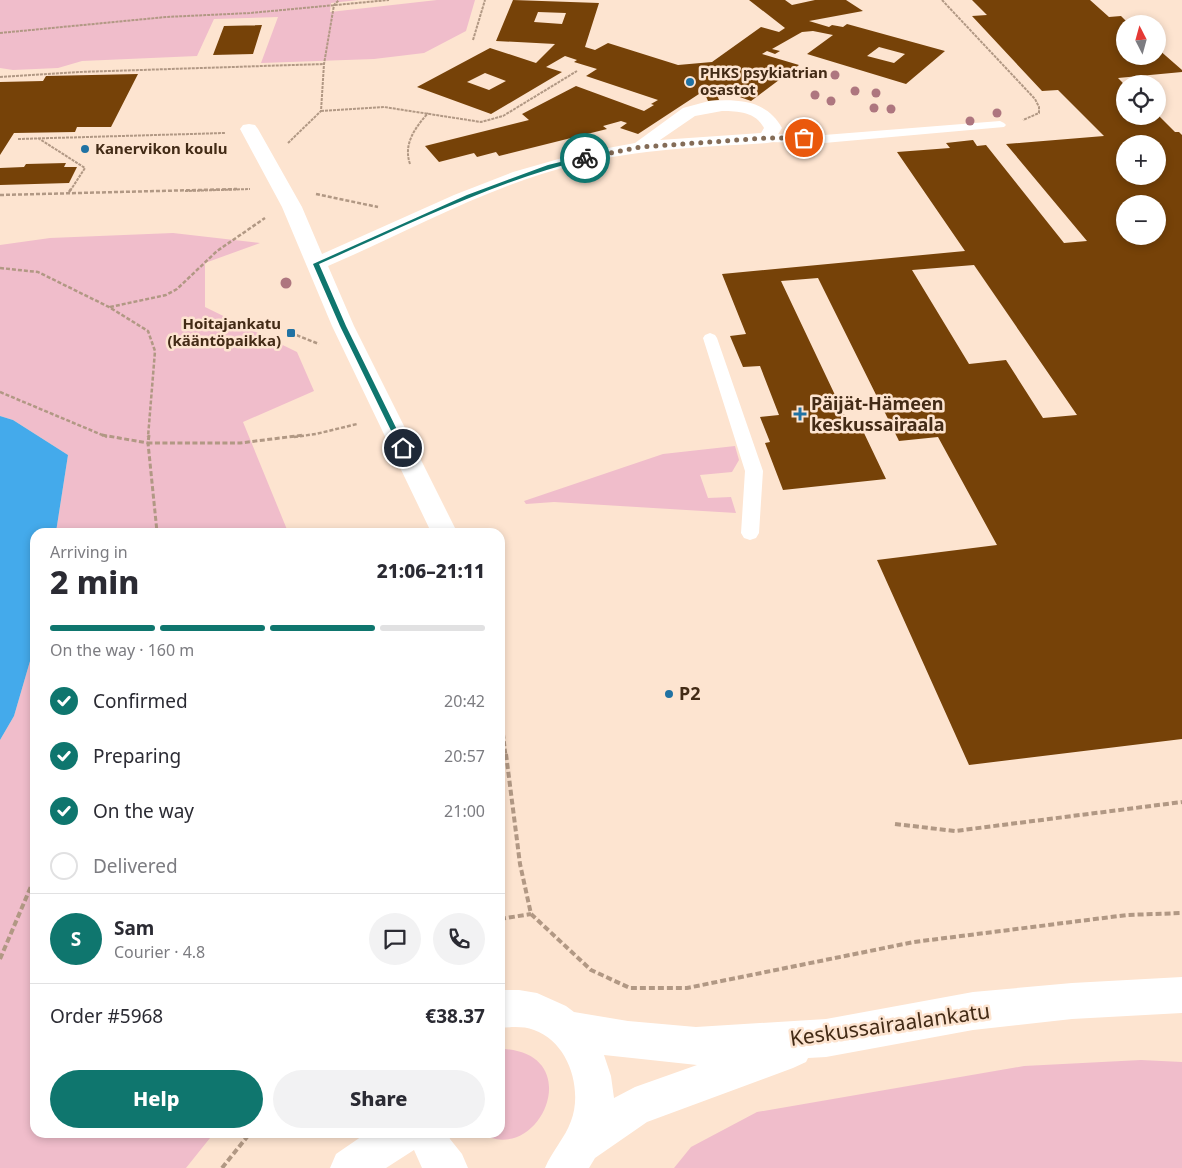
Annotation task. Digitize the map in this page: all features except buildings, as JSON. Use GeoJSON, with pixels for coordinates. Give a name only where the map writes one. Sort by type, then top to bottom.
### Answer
{"type":"FeatureCollection","features":[{"type":"Feature","properties":{"kind":"street"},"geometry":{"type":"LineString","coordinates":[[316,264],[366,243],[412,220],[522,175],[577,159],[641,147],[766,138],[773,128],[772,122],[766,116],[747,108],[717,106],[691,111],[641,147]]}},
{"type":"Feature","properties":{"kind":"street"},"geometry":{"type":"LineString","coordinates":[[249,129],[287,198],[343,326],[442,528]]}},
{"type":"Feature","properties":{"kind":"street","name":"Keskussairaalankatu"},"geometry":{"type":"LineString","coordinates":[[569,1030],[628,1040],[696,1046],[826,1038],[972,1011],[1072,1001],[1182,995]]}},
{"type":"Feature","properties":{"kind":"street"},"geometry":{"type":"LineString","coordinates":[[505,1002],[549,1016],[569,1030],[585,1052],[594,1081],[594,1112],[575,1155]]}},
{"type":"Feature","properties":{"kind":"street"},"geometry":{"type":"LineString","coordinates":[[575,1155],[635,1107],[705,1080],[826,1038]]}},
{"type":"Feature","properties":{"kind":"street"},"geometry":{"type":"LineString","coordinates":[[350,1168],[396,1138]]}},
{"type":"Feature","properties":{"kind":"street"},"geometry":{"type":"LineString","coordinates":[[430,1138],[434,1151],[448,1168]]}},
{"type":"Feature","properties":{"kind":"lane"},"geometry":{"type":"LineString","coordinates":[[766,138],[824,139],[1000,125]]}},
{"type":"Feature","properties":{"kind":"lane"},"geometry":{"type":"LineString","coordinates":[[710,338],[754,471],[750,533]]}},
{"type":"Feature","properties":{"kind":"path"},"geometry":{"type":"LineString","coordinates":[[321,111],[324,64],[334,5],[339,0]]}},
{"type":"Feature","properties":{"kind":"path"},"geometry":{"type":"LineString","coordinates":[[0,33],[166,17],[250,13],[389,0]]}},
{"type":"Feature","properties":{"kind":"path"},"geometry":{"type":"LineString","coordinates":[[474,40],[485,0]]}},
{"type":"Feature","properties":{"kind":"path"},"geometry":{"type":"LineString","coordinates":[[942,0],[1035,99],[1039,107],[1039,113],[1027,119],[1000,125]]}},
{"type":"Feature","properties":{"kind":"path"},"geometry":{"type":"LineString","coordinates":[[0,77],[79,72],[324,64]]}},
{"type":"Feature","properties":{"kind":"path"},"geometry":{"type":"LineString","coordinates":[[265,160],[297,136],[321,111],[366,106],[403,109],[481,122],[503,116],[577,71]]}},
{"type":"Feature","properties":{"kind":"path"},"geometry":{"type":"LineString","coordinates":[[410,164],[406,156],[406,150],[411,138],[428,113]]}},
{"type":"Feature","properties":{"kind":"path"},"geometry":{"type":"LineString","coordinates":[[18,139],[226,133],[231,135]]}},
{"type":"Feature","properties":{"kind":"path"},"geometry":{"type":"LineString","coordinates":[[38,138],[85,168],[69,192]]}},
{"type":"Feature","properties":{"kind":"path"},"geometry":{"type":"LineString","coordinates":[[0,195],[69,192],[287,198],[331,196],[383,208]]}},
{"type":"Feature","properties":{"kind":"path"},"geometry":{"type":"LineString","coordinates":[[109,307],[166,295],[177,289],[216,251],[267,216]]}},
{"type":"Feature","properties":{"kind":"path"},"geometry":{"type":"LineString","coordinates":[[0,268],[38,272],[109,307],[148,331],[155,350],[148,443],[157,528]]}},
{"type":"Feature","properties":{"kind":"path"},"geometry":{"type":"LineString","coordinates":[[291,334],[326,347]]}},
{"type":"Feature","properties":{"kind":"path"},"geometry":{"type":"LineString","coordinates":[[0,392],[103,436],[148,443],[240,443],[316,434],[363,423]]}},
{"type":"Feature","properties":{"kind":"path"},"geometry":{"type":"LineString","coordinates":[[505,744],[520,864],[530,914],[591,970],[630,988],[687,988],[914,942],[1127,915],[1182,913]]}},
{"type":"Feature","properties":{"kind":"path"},"geometry":{"type":"LineString","coordinates":[[895,824],[955,831],[1182,802]]}},
{"type":"Feature","properties":{"kind":"path"},"geometry":{"type":"LineString","coordinates":[[0,959],[30,889]]}},
{"type":"Feature","properties":{"kind":"path"},"geometry":{"type":"LineString","coordinates":[[505,918],[530,914]]}},
{"type":"Feature","properties":{"kind":"path"},"geometry":{"type":"LineString","coordinates":[[222,1168],[247,1138]]}},
{"type":"Feature","properties":{"kind":"shaded area"},"geometry":{"type":"Polygon","coordinates":[[[0,0],[358,0],[331,3],[330,12],[437,0],[475,0],[466,31],[424,53],[374,59],[261,63],[278,17],[214,19],[197,56],[82,61],[58,68],[13,70],[0,68],[0,0]]]}},
{"type":"Feature","properties":{"kind":"shaded area"},"geometry":{"type":"Polygon","coordinates":[[[173,233],[260,243],[205,263],[205,307],[297,352],[314,391],[243,422],[286,528],[57,528],[68,455],[13,420],[0,416],[0,245],[50,238],[173,233]]]}},
{"type":"Feature","properties":{"kind":"shaded area"},"geometry":{"type":"Polygon","coordinates":[[[735,446],[739,460],[732,472],[700,475],[708,498],[731,497],[736,513],[554,502],[526,504],[524,501],[663,454],[735,446]]]}},
{"type":"Feature","properties":{"kind":"shaded area"},"geometry":{"type":"Polygon","coordinates":[[[30,661],[30,1138],[210,1138],[186,1168],[0,1168],[0,740],[14,716],[30,661]]]}},
{"type":"Feature","properties":{"kind":"shaded area"},"geometry":{"type":"Polygon","coordinates":[[[505,1049],[530,1056],[544,1070],[549,1087],[546,1106],[535,1123],[520,1135],[501,1140],[495,1138],[505,1138],[505,1049]]]}},
{"type":"Feature","properties":{"kind":"shaded area"},"geometry":{"type":"Polygon","coordinates":[[[1141,1060],[1182,1062],[1182,1168],[674,1168],[691,1147],[757,1112],[1024,1066],[1141,1060]]]}},
{"type":"Feature","properties":{"kind":"water"},"geometry":{"type":"Polygon","coordinates":[[[0,416],[13,420],[68,455],[57,528],[30,528],[30,661],[14,716],[0,740],[0,416]]]}},
{"type":"Feature","properties":{"kind":"way so far"},"geometry":{"type":"LineString","coordinates":[[585,158],[641,147],[766,138],[804,138]]}},
{"type":"Feature","properties":{"kind":"place","name":"PHKS psykiatrian osastot"},"geometry":{"type":"Point","coordinates":[690,82]}},
{"type":"Feature","properties":{"kind":"place","name":"Kanervikon koulu"},"geometry":{"type":"Point","coordinates":[85,149]}},
{"type":"Feature","properties":{"kind":"place","name":"Hoitajankatu (kääntöpaikka)"},"geometry":{"type":"Point","coordinates":[291,333]}},
{"type":"Feature","properties":{"kind":"place","name":"Päijät-Hämeen keskussairaala"},"geometry":{"type":"Point","coordinates":[800,414]}},
{"type":"Feature","properties":{"kind":"place","name":"P2"},"geometry":{"type":"Point","coordinates":[669,694]}},
{"type":"Feature","properties":{"kind":"route"},"geometry":{"type":"LineString","coordinates":[[403,448],[343,326],[316,264],[366,243],[404,224],[522,175],[585,158]]}}]}
